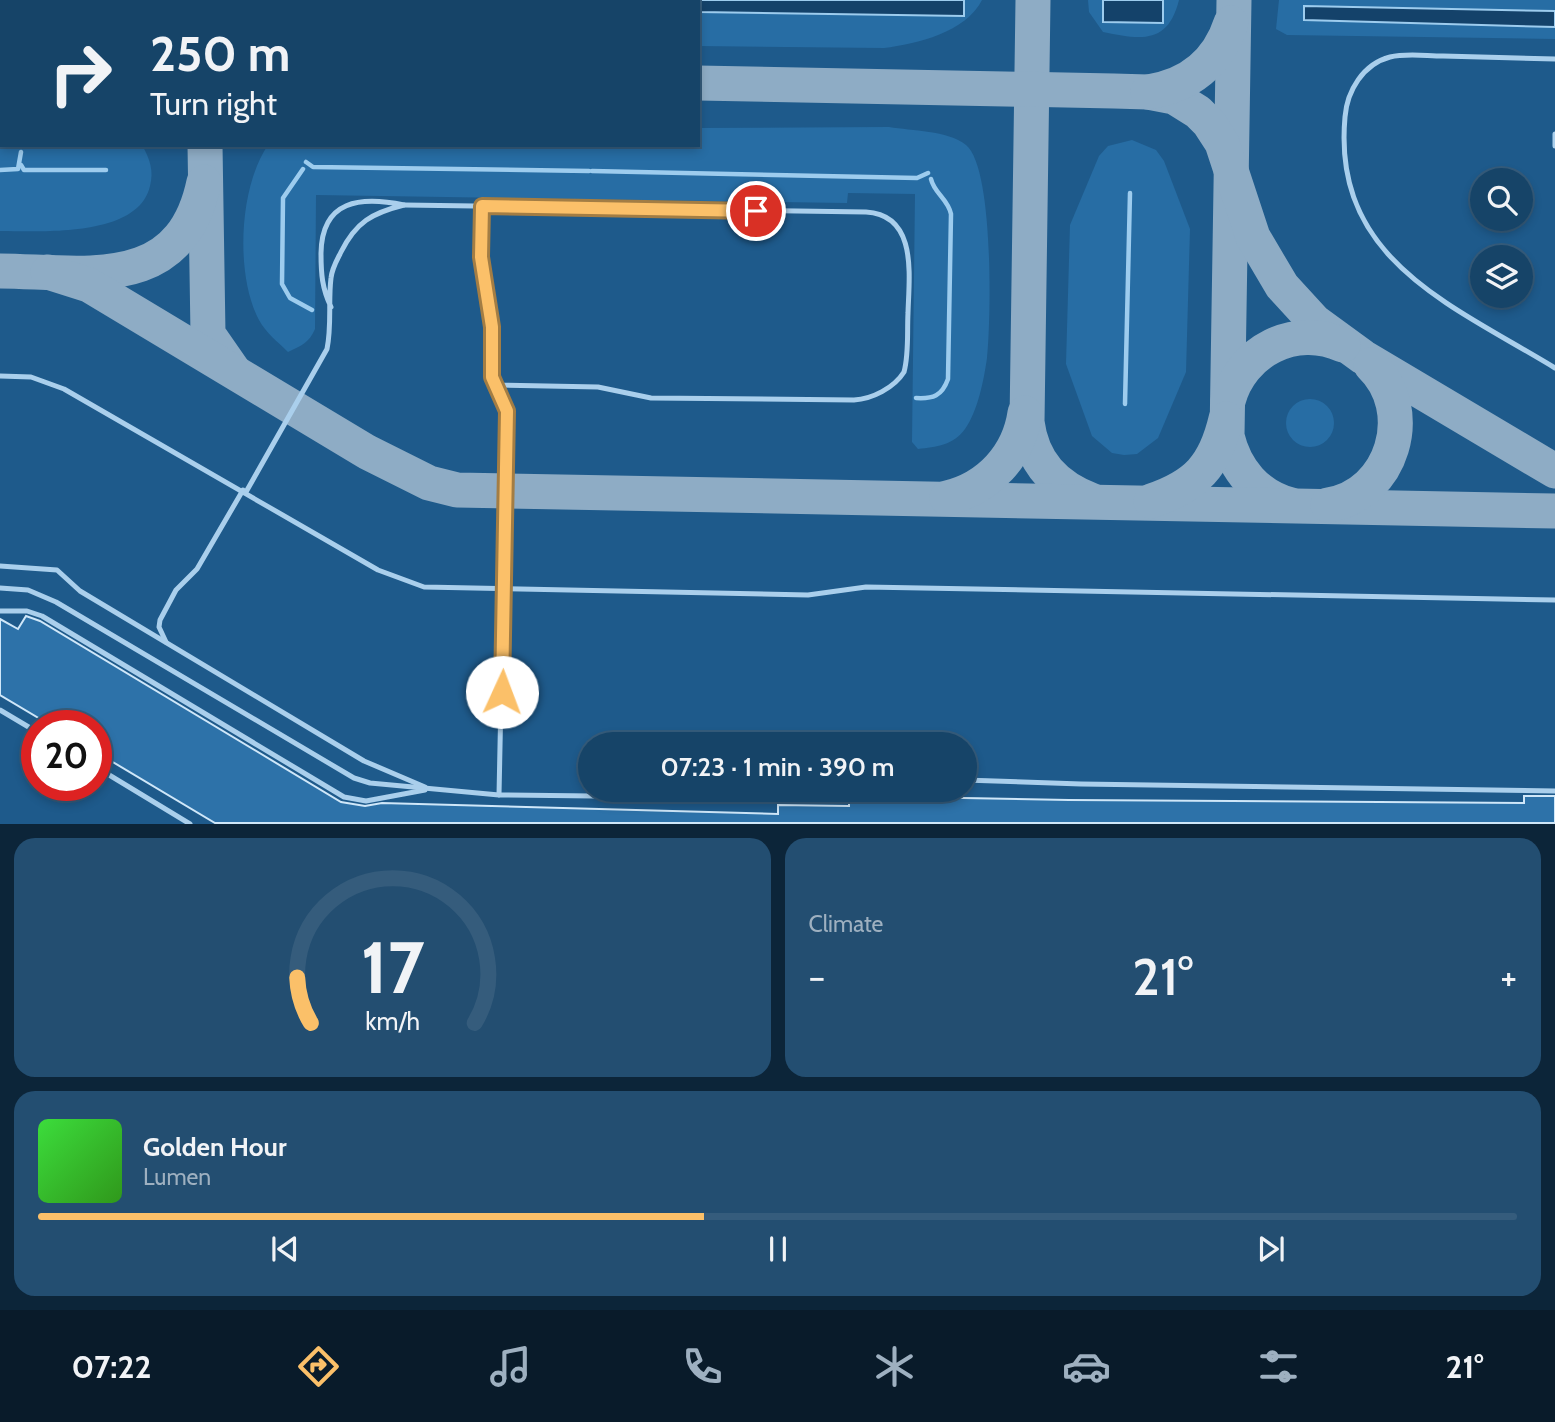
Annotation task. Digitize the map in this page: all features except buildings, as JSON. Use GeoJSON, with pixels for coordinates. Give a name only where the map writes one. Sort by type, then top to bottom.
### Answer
{"type":"FeatureCollection","features":[{"type":"Feature","properties":{"kind":"lane"},"geometry":{"type":"LineString","coordinates":[[1555,59],[1404,55],[1377,62],[1367,69],[1351,90],[1346,105],[1344,148],[1350,191],[1357,211],[1384,251],[1437,296],[1555,368]]}},
{"type":"Feature","properties":{"kind":"lane"},"geometry":{"type":"LineString","coordinates":[[1555,134],[1555,146]]}},
{"type":"Feature","properties":{"kind":"lane"},"geometry":{"type":"LineString","coordinates":[[331,307],[321,280],[321,241],[326,224],[342,208],[360,200],[381,200],[404,205],[866,212],[884,215],[897,227],[906,242],[909,265],[904,372],[895,383],[872,397],[854,400],[651,398],[598,387],[502,386],[492,377]]}},
{"type":"Feature","properties":{"kind":"lane"},"geometry":{"type":"LineString","coordinates":[[167,643],[161,634],[160,620],[176,590],[197,569],[321,362],[330,336],[332,272],[350,234],[370,216],[404,205]]}},
{"type":"Feature","properties":{"kind":"lane"},"geometry":{"type":"LineString","coordinates":[[482,206],[481,257],[492,327],[492,377],[507,411],[499,795]]}},
{"type":"Feature","properties":{"kind":"lane"},"geometry":{"type":"LineString","coordinates":[[0,376],[31,377],[64,389],[394,578],[436,588],[808,595],[866,587],[1555,600]]}},
{"type":"Feature","properties":{"kind":"lane"},"geometry":{"type":"LineString","coordinates":[[0,566],[57,570],[80,591],[364,761],[431,789]]}},
{"type":"Feature","properties":{"kind":"lane"},"geometry":{"type":"LineString","coordinates":[[0,588],[28,590],[56,601],[354,778],[370,783],[499,795],[578,796]]}},
{"type":"Feature","properties":{"kind":"lane"},"geometry":{"type":"LineString","coordinates":[[0,611],[27,611],[42,616],[344,797],[366,801],[431,789]]}},
{"type":"Feature","properties":{"kind":"lane"},"geometry":{"type":"LineString","coordinates":[[0,710],[21,722]]}},
{"type":"Feature","properties":{"kind":"lane"},"geometry":{"type":"LineString","coordinates":[[112,777],[190,824]]}},
{"type":"Feature","properties":{"kind":"lane"},"geometry":{"type":"LineString","coordinates":[[977,780],[1108,785],[1555,791]]}},
{"type":"Feature","properties":{"kind":"shaded area"},"geometry":{"type":"Polygon","coordinates":[[[700,0],[982,0],[975,11],[953,28],[925,39],[884,48],[700,46],[700,0]]]}},
{"type":"Feature","properties":{"kind":"shaded area"},"geometry":{"type":"Polygon","coordinates":[[[700,0],[964,0],[964,16],[700,12],[700,0]]]}},
{"type":"Feature","properties":{"kind":"shaded area"},"geometry":{"type":"Polygon","coordinates":[[[1088,0],[1103,0],[1104,22],[1162,23],[1163,0],[1179,0],[1168,25],[1160,32],[1152,36],[1130,37],[1103,32],[1089,12],[1088,0]]]}},
{"type":"Feature","properties":{"kind":"shaded area"},"geometry":{"type":"Polygon","coordinates":[[[1103,0],[1163,0],[1163,23],[1103,22],[1103,0]]]}},
{"type":"Feature","properties":{"kind":"shaded area"},"geometry":{"type":"Polygon","coordinates":[[[1279,0],[1555,0],[1555,11],[1304,6],[1304,20],[1555,27],[1555,39],[1287,35],[1276,29],[1279,0]]]}},
{"type":"Feature","properties":{"kind":"shaded area"},"geometry":{"type":"Polygon","coordinates":[[[1304,6],[1555,11],[1555,27],[1304,20],[1304,6]]]}},
{"type":"Feature","properties":{"kind":"shaded area"},"geometry":{"type":"Polygon","coordinates":[[[889,127],[949,136],[966,145],[975,159],[986,212],[988,339],[980,395],[970,422],[956,439],[938,446],[918,449],[912,442],[915,194],[848,193],[847,203],[316,195],[313,334],[304,344],[288,352],[262,325],[251,301],[244,256],[246,207],[258,163],[267,147],[700,147],[700,128],[889,127]]]}},
{"type":"Feature","properties":{"kind":"shaded area"},"geometry":{"type":"Polygon","coordinates":[[[1132,140],[1156,150],[1164,161],[1190,229],[1186,372],[1158,438],[1137,454],[1124,455],[1112,453],[1092,436],[1066,364],[1070,225],[1099,156],[1108,146],[1132,140]]]}},
{"type":"Feature","properties":{"kind":"shaded area"},"geometry":{"type":"Polygon","coordinates":[[[0,147],[143,147],[152,175],[150,186],[142,203],[127,215],[86,228],[0,231],[0,147]]]}},
{"type":"Feature","properties":{"kind":"shaded area"},"geometry":{"type":"Polygon","coordinates":[[[1310,399],[1327,406],[1334,423],[1327,440],[1310,447],[1293,440],[1286,423],[1293,406],[1310,399]]]}},
{"type":"Feature","properties":{"kind":"waterway"},"geometry":{"type":"LineString","coordinates":[[0,170],[18,169],[21,152]]}},
{"type":"Feature","properties":{"kind":"waterway"},"geometry":{"type":"LineString","coordinates":[[306,162],[313,167],[589,171]]}},
{"type":"Feature","properties":{"kind":"waterway"},"geometry":{"type":"LineString","coordinates":[[21,165],[24,170],[106,170]]}},
{"type":"Feature","properties":{"kind":"waterway"},"geometry":{"type":"LineString","coordinates":[[303,169],[283,198],[282,284],[290,298],[312,310]]}},
{"type":"Feature","properties":{"kind":"waterway"},"geometry":{"type":"LineString","coordinates":[[592,171],[917,178],[928,173]]}},
{"type":"Feature","properties":{"kind":"waterway"},"geometry":{"type":"LineString","coordinates":[[916,398],[936,395],[948,379],[951,214],[931,179]]}},
{"type":"Feature","properties":{"kind":"waterway"},"geometry":{"type":"LineString","coordinates":[[1125,404],[1130,193]]}},
{"type":"Feature","properties":{"kind":"taxiway"},"geometry":{"type":"LineString","coordinates":[[1033,0],[1027,422],[1034,449],[1048,471],[1067,488],[1093,501]]}},
{"type":"Feature","properties":{"kind":"taxiway"},"geometry":{"type":"LineString","coordinates":[[1234,0],[1227,436],[1236,460],[1249,480],[1268,495],[1291,505]]}},
{"type":"Feature","properties":{"kind":"taxiway"},"geometry":{"type":"LineString","coordinates":[[1148,92],[1176,84],[1200,70],[1218,50],[1231,23]]}},
{"type":"Feature","properties":{"kind":"taxiway"},"geometry":{"type":"LineString","coordinates":[[700,83],[1148,92],[1174,97],[1198,112],[1222,143],[1253,237],[1282,286],[1315,322],[1363,357],[1555,471]]}},
{"type":"Feature","properties":{"kind":"taxiway"},"geometry":{"type":"LineString","coordinates":[[205,147],[208,334],[233,370]]}},
{"type":"Feature","properties":{"kind":"taxiway"},"geometry":{"type":"LineString","coordinates":[[0,271],[97,273],[126,268],[153,259],[175,243],[192,218],[204,182]]}},
{"type":"Feature","properties":{"kind":"taxiway"},"geometry":{"type":"LineString","coordinates":[[48,272],[89,285],[367,452],[429,483],[457,490],[1555,511]]}},
{"type":"Feature","properties":{"kind":"taxiway"},"geometry":{"type":"LineString","coordinates":[[1228,401],[1245,368],[1272,346],[1307,337],[1343,345]]}},
{"type":"Feature","properties":{"kind":"taxiway"},"geometry":{"type":"LineString","coordinates":[[1328,505],[1350,498],[1369,485],[1383,468],[1392,448],[1395,426],[1393,404],[1385,384],[1371,365]]}},
{"type":"Feature","properties":{"kind":"taxiway"},"geometry":{"type":"LineString","coordinates":[[947,498],[976,486],[1000,467],[1016,443],[1025,413]]}},
{"type":"Feature","properties":{"kind":"taxiway"},"geometry":{"type":"LineString","coordinates":[[1151,501],[1180,488],[1201,472],[1216,450],[1226,419]]}},
{"type":"Feature","properties":{"kind":"route"},"geometry":{"type":"LineString","coordinates":[[502,692],[507,411],[492,377],[491,315],[481,257],[482,206],[756,211]]}}]}
